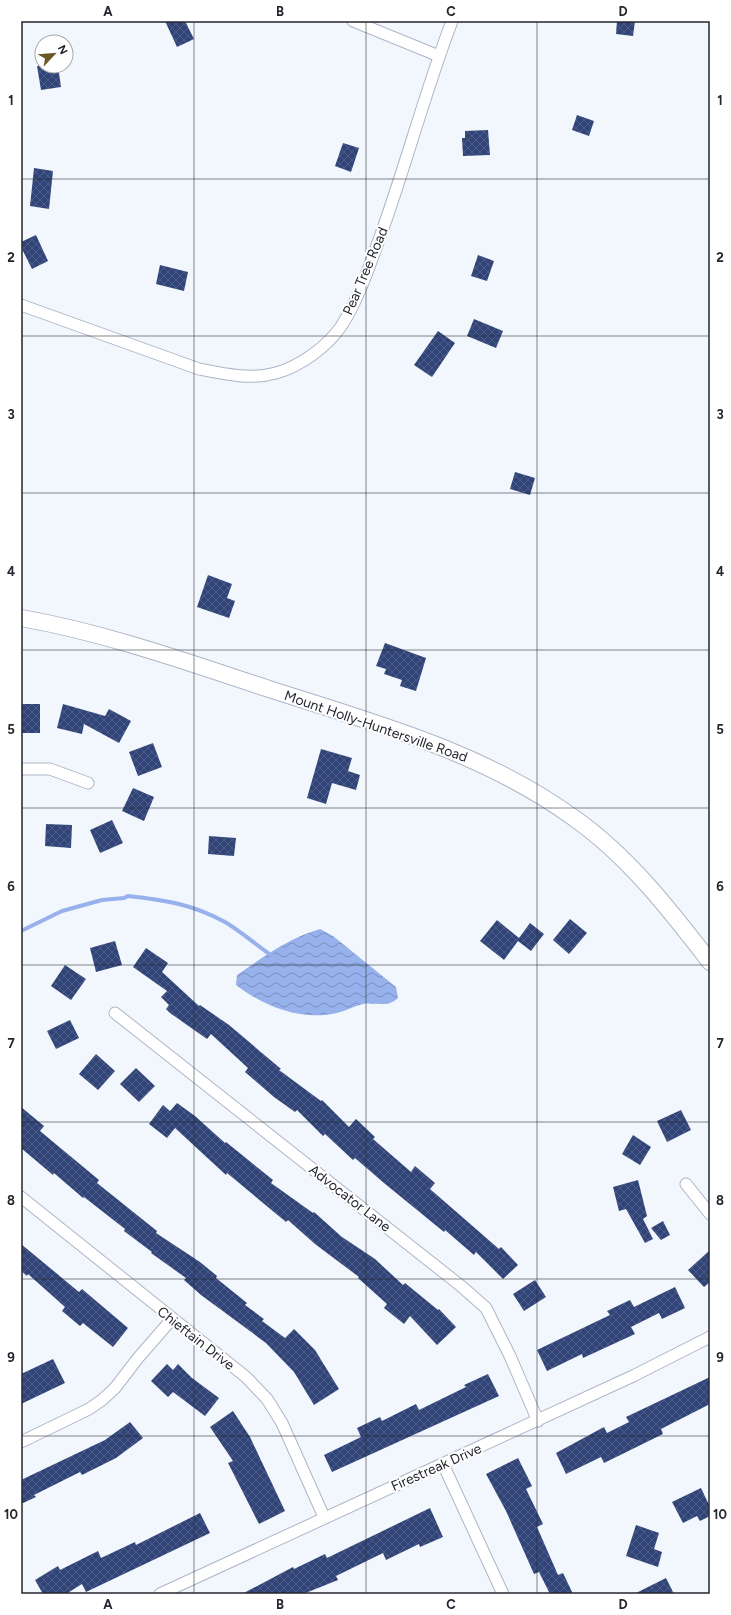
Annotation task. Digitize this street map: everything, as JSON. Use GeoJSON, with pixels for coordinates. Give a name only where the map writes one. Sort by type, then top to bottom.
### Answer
{"type":"FeatureCollection","features":[{"type":"Feature","properties":{"kind":"main road","name":"Mount Holly-Huntersville Road"},"geometry":{"type":"LineString","coordinates":[[21,618],[61,625],[152,650],[416,736],[460,753],[505,775],[526,786],[575,818],[601,839],[656,895],[710,962]]}},
{"type":"Feature","properties":{"kind":"street"},"geometry":{"type":"LineString","coordinates":[[353,21],[439,56]]}},
{"type":"Feature","properties":{"kind":"street","name":"Pear Tree Road"},"geometry":{"type":"LineString","coordinates":[[21,305],[198,369],[220,374],[259,376],[277,373],[310,356],[341,327],[362,285],[392,204],[439,56],[452,21]]}},
{"type":"Feature","properties":{"kind":"street"},"geometry":{"type":"LineString","coordinates":[[21,769],[50,768],[88,783]]}},
{"type":"Feature","properties":{"kind":"street","name":"Advocator Lane"},"geometry":{"type":"LineString","coordinates":[[115,1013],[461,1286],[486,1308],[510,1356],[538,1421]]}},
{"type":"Feature","properties":{"kind":"street"},"geometry":{"type":"LineString","coordinates":[[686,1184],[710,1214]]}},
{"type":"Feature","properties":{"kind":"street","name":"Chieftain Drive"},"geometry":{"type":"LineString","coordinates":[[21,1197],[246,1377],[267,1399],[282,1423],[324,1517]]}},
{"type":"Feature","properties":{"kind":"street"},"geometry":{"type":"LineString","coordinates":[[21,1442],[89,1410],[102,1400],[115,1388],[138,1358],[172,1319]]}},
{"type":"Feature","properties":{"kind":"street","name":"Firestreak Drive"},"geometry":{"type":"LineString","coordinates":[[160,1594],[324,1517],[538,1421],[638,1374],[710,1337]]}},
{"type":"Feature","properties":{"kind":"street"},"geometry":{"type":"LineString","coordinates":[[443,1464],[503,1594]]}},
{"type":"Feature","properties":{"kind":"water"},"geometry":{"type":"Polygon","coordinates":[[[320,929],[333,936],[396,987],[398,998],[386,1004],[363,1004],[337,1013],[310,1015],[271,1006],[247,993],[236,985],[237,975],[257,961],[298,937],[320,929]]]}},
{"type":"Feature","properties":{"kind":"building"},"geometry":{"type":"Polygon","coordinates":[[[165,21],[185,21],[194,39],[177,47],[165,21]]]}},
{"type":"Feature","properties":{"kind":"building"},"geometry":{"type":"Polygon","coordinates":[[[617,21],[635,21],[633,36],[616,34],[617,21]]]}},
{"type":"Feature","properties":{"kind":"building"},"geometry":{"type":"Polygon","coordinates":[[[38,74],[59,74],[61,87],[41,90],[38,74]]]}},
{"type":"Feature","properties":{"kind":"building"},"geometry":{"type":"Polygon","coordinates":[[[577,115],[594,121],[589,136],[572,130],[577,115]]]}},
{"type":"Feature","properties":{"kind":"building"},"geometry":{"type":"Polygon","coordinates":[[[488,130],[490,155],[463,156],[462,138],[465,138],[465,131],[488,130]]]}},
{"type":"Feature","properties":{"kind":"building"},"geometry":{"type":"Polygon","coordinates":[[[343,143],[359,148],[351,172],[335,166],[343,143]]]}},
{"type":"Feature","properties":{"kind":"building"},"geometry":{"type":"Polygon","coordinates":[[[34,168],[53,171],[49,209],[30,206],[34,168]]]}},
{"type":"Feature","properties":{"kind":"building"},"geometry":{"type":"Polygon","coordinates":[[[36,235],[48,261],[32,269],[21,247],[21,242],[36,235]]]}},
{"type":"Feature","properties":{"kind":"building"},"geometry":{"type":"Polygon","coordinates":[[[478,255],[494,261],[487,281],[471,276],[478,255]]]}},
{"type":"Feature","properties":{"kind":"building"},"geometry":{"type":"Polygon","coordinates":[[[160,265],[188,272],[184,291],[156,284],[160,265]]]}},
{"type":"Feature","properties":{"kind":"building"},"geometry":{"type":"Polygon","coordinates":[[[474,319],[503,331],[496,348],[467,336],[474,319]]]}},
{"type":"Feature","properties":{"kind":"building"},"geometry":{"type":"Polygon","coordinates":[[[438,331],[455,343],[432,377],[414,365],[438,331]]]}},
{"type":"Feature","properties":{"kind":"building"},"geometry":{"type":"Polygon","coordinates":[[[515,472],[535,478],[530,495],[510,489],[515,472]]]}},
{"type":"Feature","properties":{"kind":"building"},"geometry":{"type":"Polygon","coordinates":[[[208,575],[232,584],[227,598],[235,601],[229,618],[197,607],[208,575]]]}},
{"type":"Feature","properties":{"kind":"building"},"geometry":{"type":"Polygon","coordinates":[[[385,643],[426,658],[416,691],[400,686],[402,680],[384,674],[386,669],[376,666],[385,643]]]}},
{"type":"Feature","properties":{"kind":"building"},"geometry":{"type":"Polygon","coordinates":[[[21,704],[40,704],[40,733],[21,733],[21,704]]]}},
{"type":"Feature","properties":{"kind":"building"},"geometry":{"type":"Polygon","coordinates":[[[63,704],[105,716],[109,709],[131,721],[119,743],[84,724],[82,734],[57,728],[63,704]]]}},
{"type":"Feature","properties":{"kind":"building"},"geometry":{"type":"Polygon","coordinates":[[[153,743],[162,767],[138,776],[129,752],[153,743]]]}},
{"type":"Feature","properties":{"kind":"building"},"geometry":{"type":"Polygon","coordinates":[[[321,749],[352,758],[348,771],[360,775],[356,790],[332,783],[326,804],[307,798],[321,749]]]}},
{"type":"Feature","properties":{"kind":"building"},"geometry":{"type":"Polygon","coordinates":[[[133,788],[154,797],[144,821],[122,811],[133,788]]]}},
{"type":"Feature","properties":{"kind":"building"},"geometry":{"type":"Polygon","coordinates":[[[112,820],[123,843],[100,853],[90,830],[112,820]]]}},
{"type":"Feature","properties":{"kind":"building"},"geometry":{"type":"Polygon","coordinates":[[[46,824],[72,825],[71,848],[45,846],[46,824]]]}},
{"type":"Feature","properties":{"kind":"building"},"geometry":{"type":"Polygon","coordinates":[[[209,836],[236,838],[234,856],[208,854],[209,836]]]}},
{"type":"Feature","properties":{"kind":"building"},"geometry":{"type":"Polygon","coordinates":[[[570,919],[587,933],[569,954],[553,940],[570,919]]]}},
{"type":"Feature","properties":{"kind":"building"},"geometry":{"type":"Polygon","coordinates":[[[497,920],[519,938],[530,923],[544,934],[531,951],[518,941],[504,960],[480,941],[497,920]]]}},
{"type":"Feature","properties":{"kind":"building"},"geometry":{"type":"Polygon","coordinates":[[[115,941],[122,965],[96,972],[90,948],[115,941]]]}},
{"type":"Feature","properties":{"kind":"building"},"geometry":{"type":"Polygon","coordinates":[[[146,948],[168,963],[162,972],[199,1006],[200,1005],[229,1025],[281,1069],[279,1070],[321,1101],[322,1100],[349,1127],[356,1119],[375,1137],[373,1139],[411,1172],[415,1166],[435,1183],[430,1189],[499,1249],[501,1247],[518,1265],[503,1279],[476,1252],[474,1255],[355,1158],[353,1160],[325,1134],[323,1136],[297,1110],[295,1112],[274,1097],[245,1072],[248,1068],[211,1034],[207,1039],[170,1013],[166,1009],[169,1005],[161,997],[167,991],[133,967],[146,948]]]}},
{"type":"Feature","properties":{"kind":"building"},"geometry":{"type":"Polygon","coordinates":[[[65,965],[86,979],[71,1000],[51,986],[65,965]]]}},
{"type":"Feature","properties":{"kind":"building"},"geometry":{"type":"Polygon","coordinates":[[[70,1020],[79,1038],[56,1049],[47,1031],[70,1020]]]}},
{"type":"Feature","properties":{"kind":"building"},"geometry":{"type":"Polygon","coordinates":[[[96,1054],[115,1071],[98,1090],[79,1074],[96,1054]]]}},
{"type":"Feature","properties":{"kind":"building"},"geometry":{"type":"Polygon","coordinates":[[[136,1068],[155,1086],[139,1102],[120,1084],[136,1068]]]}},
{"type":"Feature","properties":{"kind":"building"},"geometry":{"type":"Polygon","coordinates":[[[177,1103],[273,1180],[271,1183],[313,1213],[314,1212],[342,1237],[375,1259],[403,1285],[405,1283],[438,1310],[439,1309],[456,1327],[437,1345],[410,1316],[404,1324],[384,1308],[387,1304],[358,1278],[359,1277],[315,1244],[288,1220],[286,1222],[227,1173],[226,1175],[175,1128],[167,1138],[149,1124],[163,1105],[170,1111],[177,1103]]]}},
{"type":"Feature","properties":{"kind":"building"},"geometry":{"type":"Polygon","coordinates":[[[21,1107],[44,1126],[40,1131],[99,1180],[97,1183],[157,1231],[156,1233],[200,1262],[217,1276],[216,1278],[247,1303],[245,1305],[264,1319],[262,1321],[285,1338],[294,1329],[315,1350],[339,1389],[314,1405],[294,1372],[266,1343],[201,1295],[184,1280],[186,1278],[151,1253],[152,1252],[124,1231],[125,1229],[84,1197],[83,1198],[54,1173],[53,1175],[21,1148],[21,1107]]]}},
{"type":"Feature","properties":{"kind":"building"},"geometry":{"type":"Polygon","coordinates":[[[681,1110],[691,1130],[667,1142],[657,1121],[681,1110]]]}},
{"type":"Feature","properties":{"kind":"building"},"geometry":{"type":"Polygon","coordinates":[[[633,1135],[651,1147],[640,1165],[622,1154],[633,1135]]]}},
{"type":"Feature","properties":{"kind":"building"},"geometry":{"type":"Polygon","coordinates":[[[638,1180],[647,1216],[643,1219],[653,1239],[645,1243],[626,1209],[619,1211],[613,1187],[638,1180]]]}},
{"type":"Feature","properties":{"kind":"building"},"geometry":{"type":"Polygon","coordinates":[[[663,1221],[670,1235],[661,1240],[651,1228],[663,1221]]]}},
{"type":"Feature","properties":{"kind":"building"},"geometry":{"type":"Polygon","coordinates":[[[21,1244],[79,1292],[82,1289],[128,1328],[113,1347],[83,1323],[80,1326],[62,1311],[65,1307],[28,1274],[27,1276],[21,1271],[21,1244]]]}},
{"type":"Feature","properties":{"kind":"building"},"geometry":{"type":"Polygon","coordinates":[[[710,1250],[710,1282],[704,1287],[688,1270],[710,1250]]]}},
{"type":"Feature","properties":{"kind":"building"},"geometry":{"type":"Polygon","coordinates":[[[535,1280],[546,1297],[524,1311],[513,1294],[535,1280]]]}},
{"type":"Feature","properties":{"kind":"building"},"geometry":{"type":"Polygon","coordinates":[[[675,1287],[685,1308],[662,1319],[659,1313],[631,1327],[635,1334],[583,1358],[582,1354],[547,1371],[537,1350],[610,1315],[607,1311],[630,1300],[634,1307],[675,1287]]]}},
{"type":"Feature","properties":{"kind":"building"},"geometry":{"type":"Polygon","coordinates":[[[53,1359],[65,1383],[21,1404],[21,1374],[53,1359]]]}},
{"type":"Feature","properties":{"kind":"building"},"geometry":{"type":"Polygon","coordinates":[[[167,1364],[173,1370],[178,1364],[192,1378],[219,1398],[205,1416],[173,1392],[168,1397],[151,1381],[167,1364]]]}},
{"type":"Feature","properties":{"kind":"building"},"geometry":{"type":"Polygon","coordinates":[[[488,1374],[499,1396],[332,1472],[324,1455],[361,1437],[357,1428],[380,1417],[382,1421],[416,1404],[419,1410],[466,1387],[464,1385],[488,1374]]]}},
{"type":"Feature","properties":{"kind":"building"},"geometry":{"type":"Polygon","coordinates":[[[710,1377],[710,1404],[661,1429],[663,1434],[604,1463],[601,1457],[566,1474],[556,1453],[604,1427],[607,1433],[629,1422],[626,1417],[710,1377]]]}},
{"type":"Feature","properties":{"kind":"building"},"geometry":{"type":"Polygon","coordinates":[[[233,1411],[250,1437],[285,1511],[259,1524],[228,1463],[233,1461],[210,1427],[233,1411]]]}},
{"type":"Feature","properties":{"kind":"building"},"geometry":{"type":"Polygon","coordinates":[[[130,1422],[143,1438],[116,1458],[82,1475],[80,1472],[34,1495],[36,1497],[21,1504],[21,1480],[105,1440],[130,1422]]]}},
{"type":"Feature","properties":{"kind":"building"},"geometry":{"type":"Polygon","coordinates":[[[518,1458],[532,1486],[526,1489],[543,1524],[537,1527],[558,1575],[563,1573],[573,1594],[550,1594],[539,1572],[534,1574],[506,1511],[486,1474],[518,1458]]]}},
{"type":"Feature","properties":{"kind":"building"},"geometry":{"type":"Polygon","coordinates":[[[701,1488],[710,1507],[710,1516],[700,1521],[697,1516],[683,1523],[672,1502],[701,1488]]]}},
{"type":"Feature","properties":{"kind":"building"},"geometry":{"type":"Polygon","coordinates":[[[430,1508],[443,1537],[420,1547],[419,1544],[386,1560],[383,1553],[336,1576],[338,1580],[303,1594],[242,1594],[293,1567],[294,1569],[325,1554],[327,1558],[430,1508]]]}},
{"type":"Feature","properties":{"kind":"building"},"geometry":{"type":"Polygon","coordinates":[[[200,1513],[210,1533],[86,1592],[82,1584],[66,1594],[43,1594],[35,1580],[58,1566],[60,1570],[98,1551],[101,1558],[135,1542],[136,1545],[200,1513]]]}},
{"type":"Feature","properties":{"kind":"building"},"geometry":{"type":"Polygon","coordinates":[[[636,1525],[659,1533],[654,1549],[662,1552],[658,1567],[626,1556],[636,1525]]]}},
{"type":"Feature","properties":{"kind":"building"},"geometry":{"type":"Polygon","coordinates":[[[666,1578],[674,1594],[634,1594],[666,1578]]]}},
{"type":"Feature","properties":{"kind":"waterway"},"geometry":{"type":"LineString","coordinates":[[21,931],[62,911],[102,900],[124,898],[128,896],[166,901],[201,911],[225,922],[272,956]]}}]}
